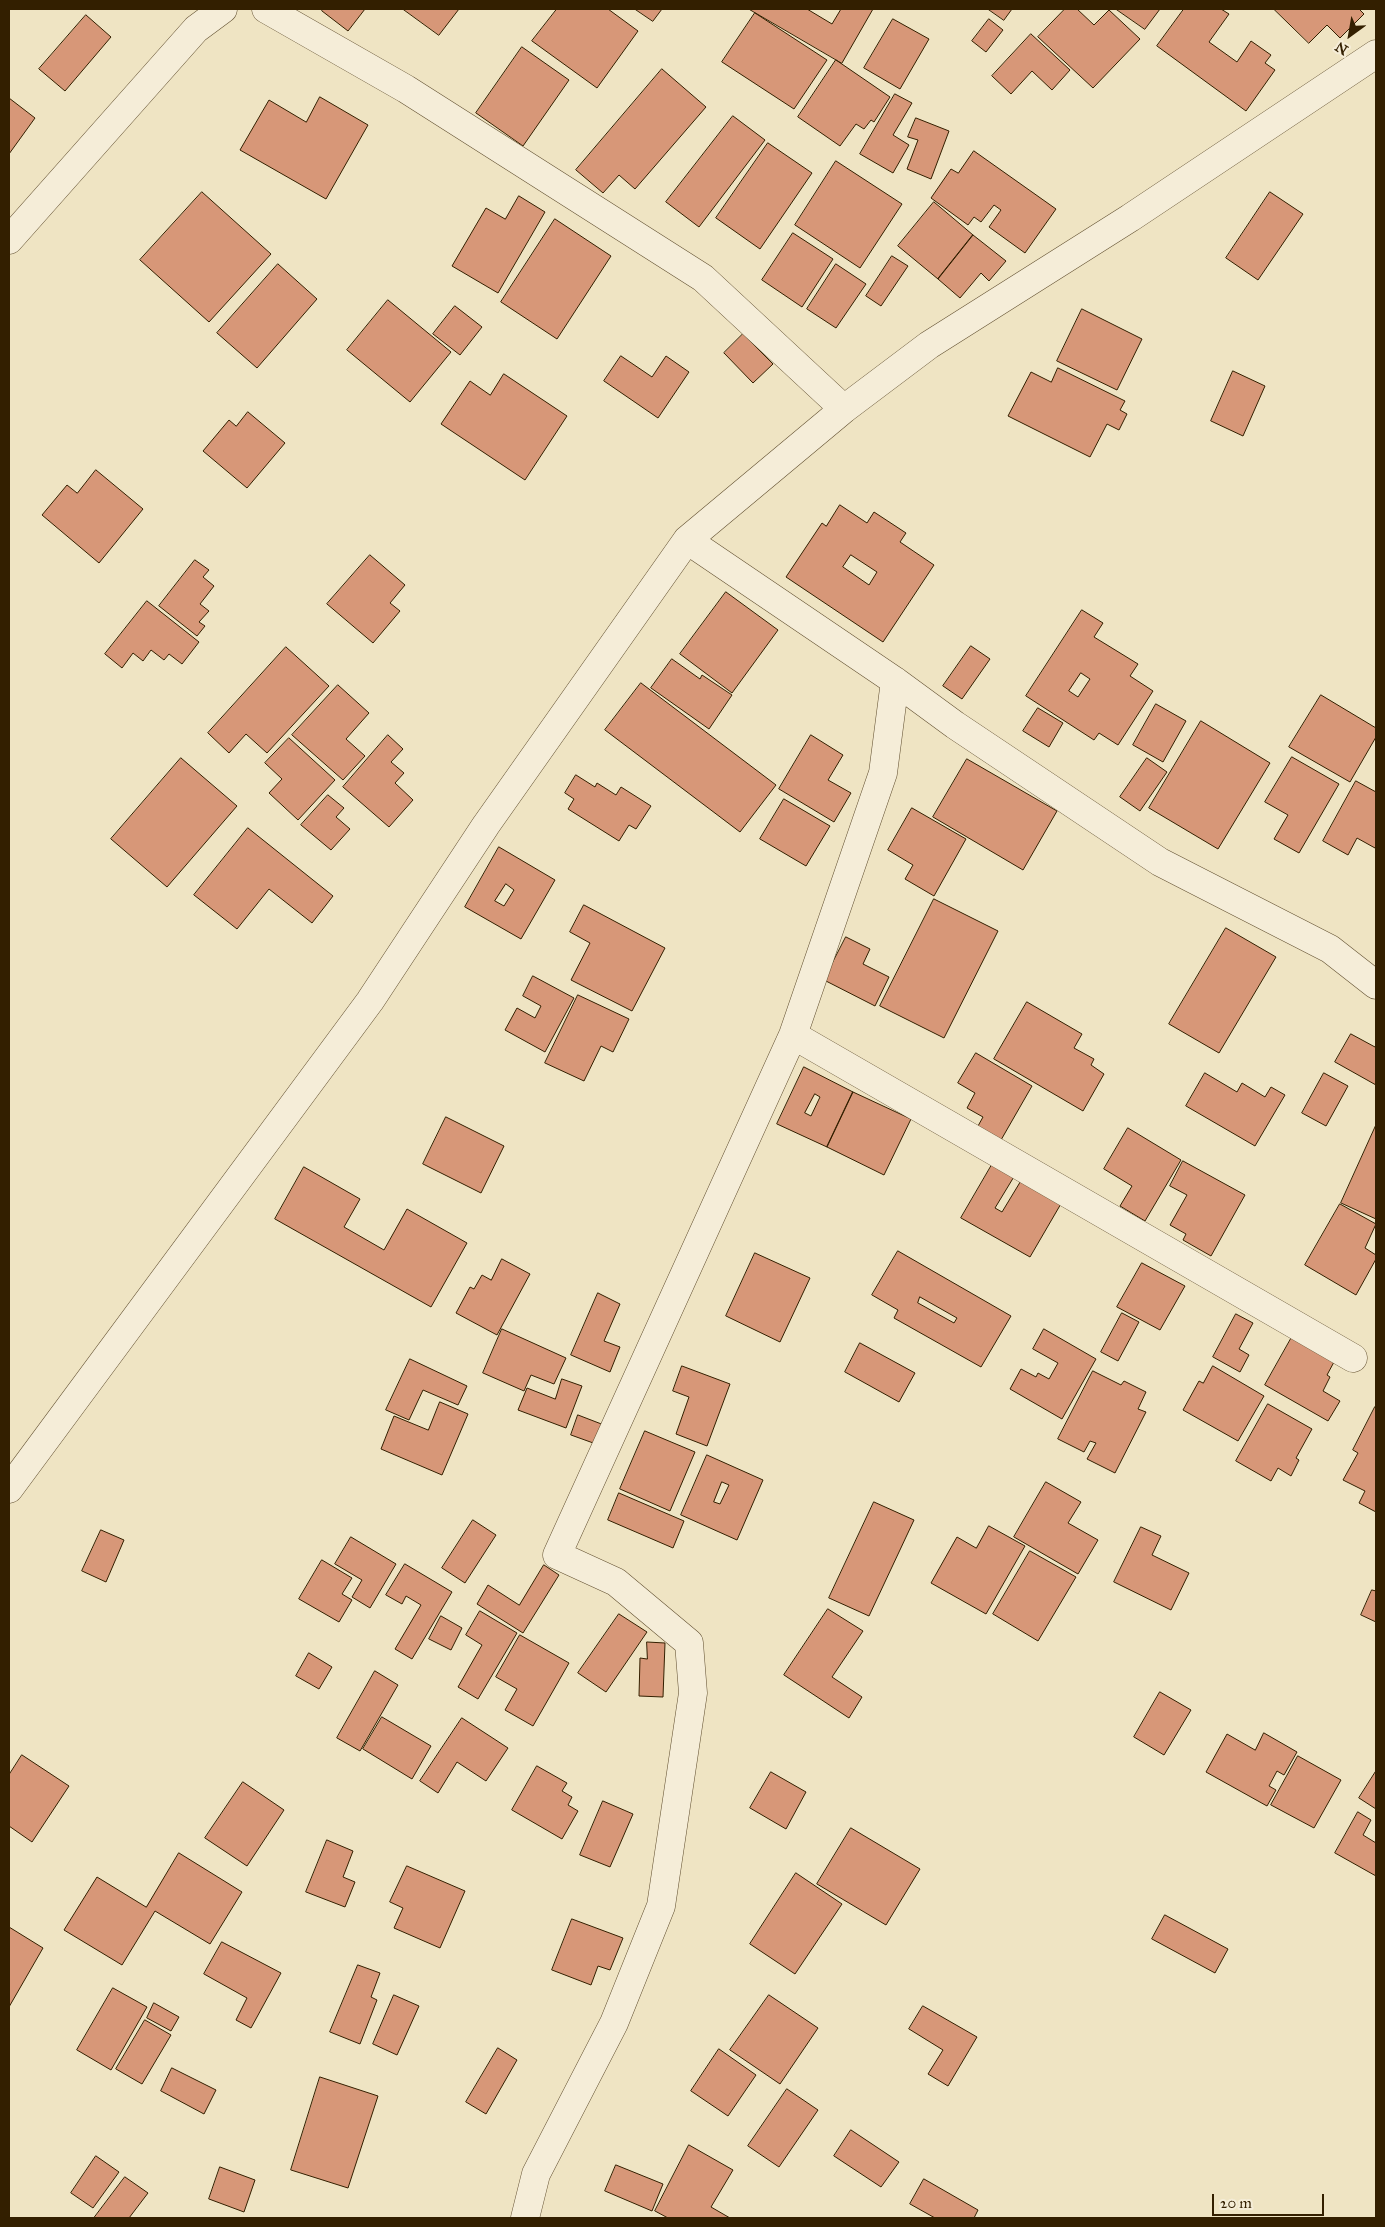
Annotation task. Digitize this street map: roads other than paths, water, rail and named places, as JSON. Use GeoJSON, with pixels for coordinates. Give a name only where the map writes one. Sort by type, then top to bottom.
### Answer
{"type":"FeatureCollection","features":[{"type":"Feature","properties":{"kind":"street"},"geometry":{"type":"LineString","coordinates":[[9,240],[191,19],[223,9]]}},
{"type":"Feature","properties":{"kind":"street"},"geometry":{"type":"LineString","coordinates":[[266,9],[406,89],[703,278],[844,409]]}},
{"type":"Feature","properties":{"kind":"street"},"geometry":{"type":"LineString","coordinates":[[9,1489],[370,1001],[486,825],[687,540],[844,409],[929,345],[1130,218],[1376,54]]}},
{"type":"Feature","properties":{"kind":"street"},"geometry":{"type":"LineString","coordinates":[[687,540],[895,681],[955,725],[1160,862],[1330,949],[1376,984]]}},
{"type":"Feature","properties":{"kind":"street"},"geometry":{"type":"LineString","coordinates":[[525,2218],[536,2174],[614,2023],[661,1906],[693,1692],[689,1643],[616,1582],[557,1555],[793,1035],[883,773],[895,681]]}},
{"type":"Feature","properties":{"kind":"street"},"geometry":{"type":"LineString","coordinates":[[793,1035],[1353,1358]]}}]}
